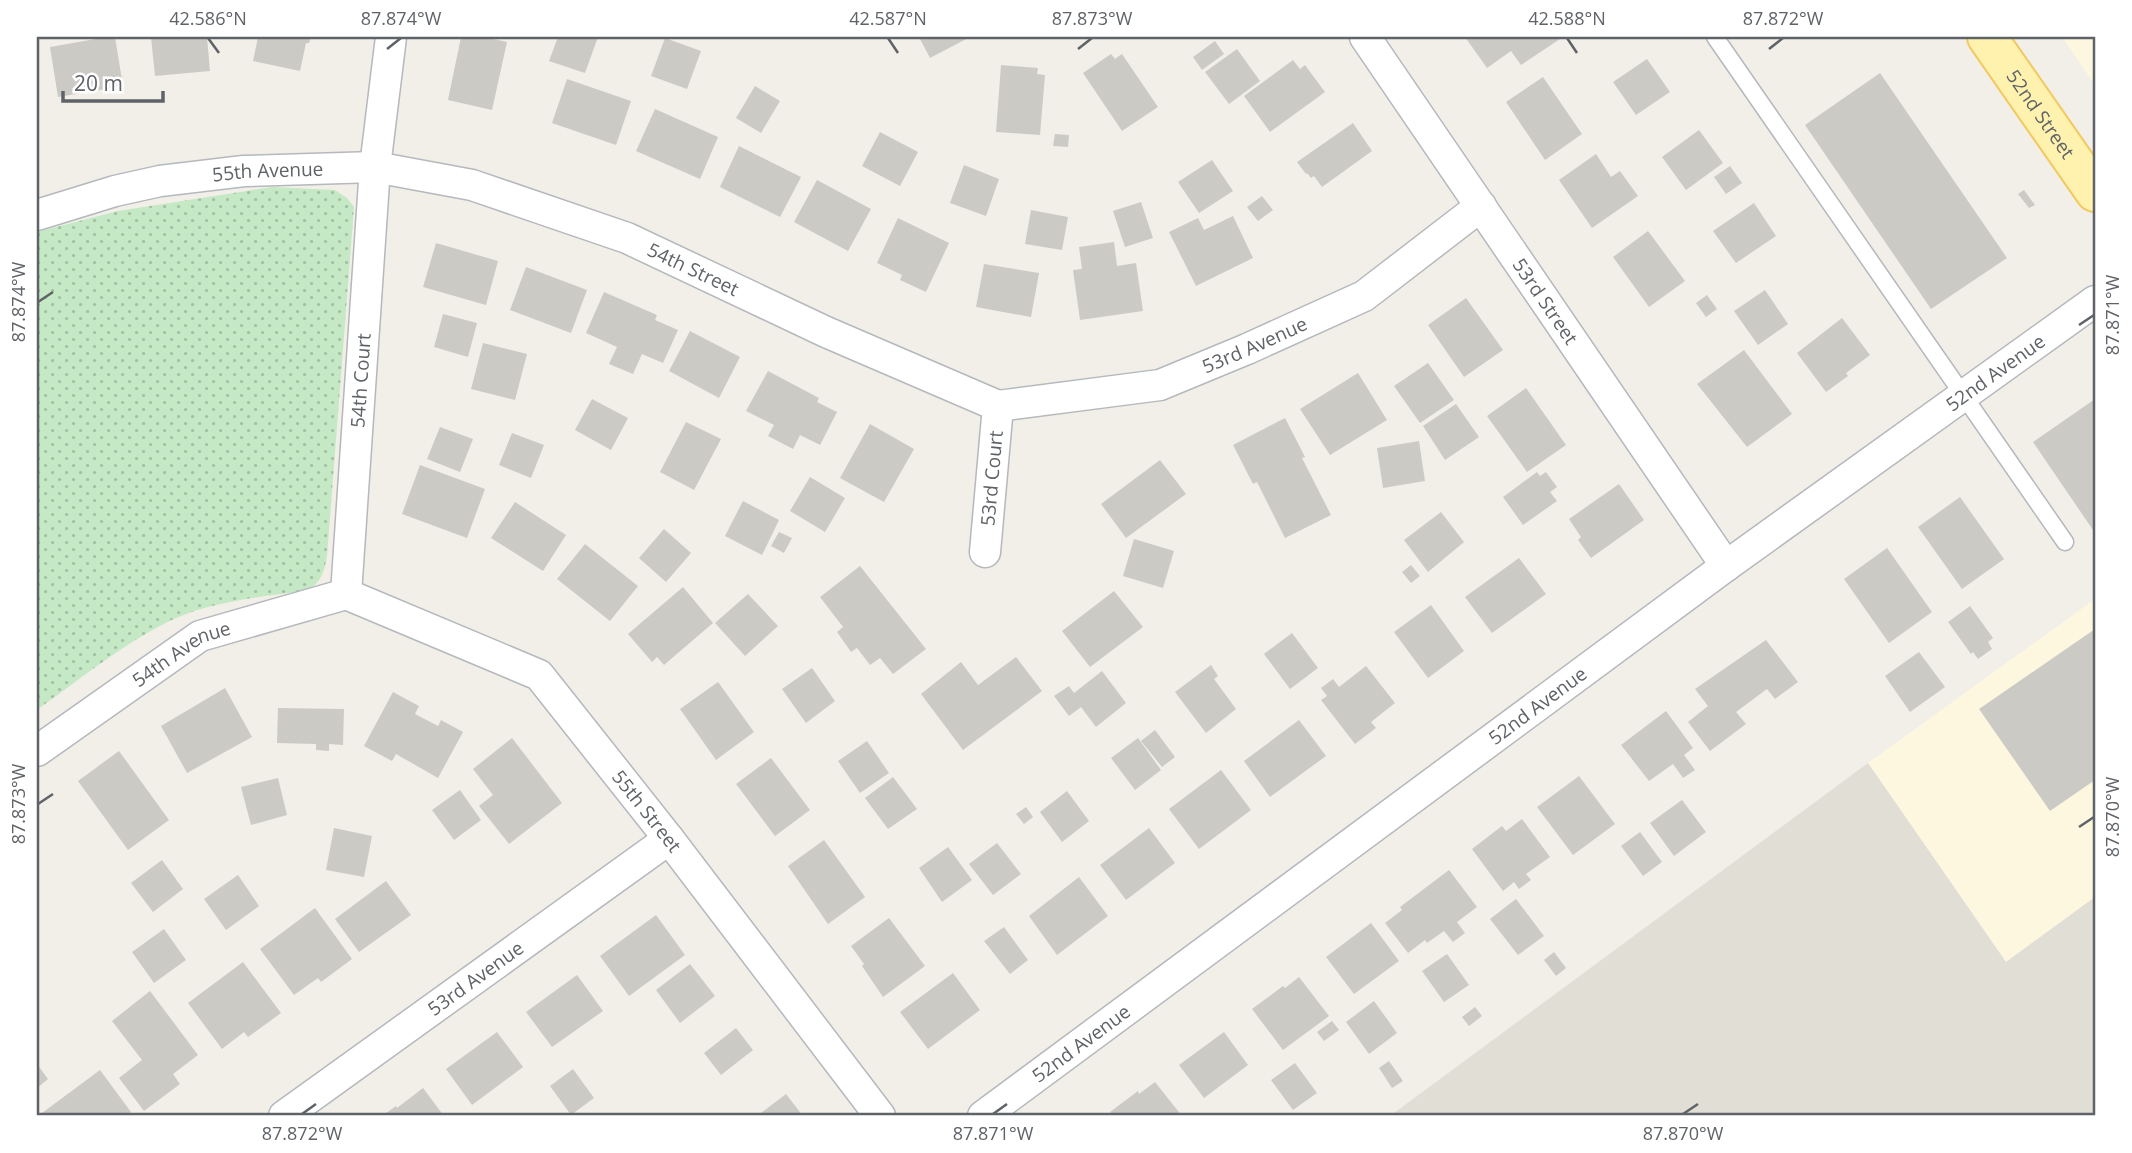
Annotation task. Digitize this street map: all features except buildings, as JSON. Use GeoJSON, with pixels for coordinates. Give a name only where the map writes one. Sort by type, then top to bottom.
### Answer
{"type":"FeatureCollection","features":[{"type":"Feature","properties":{"kind":"main road","name":"52nd Street"},"geometry":{"type":"LineString","coordinates":[[1987,37],[2095,192]]}},
{"type":"Feature","properties":{"kind":"street"},"geometry":{"type":"LineString","coordinates":[[375,167],[391,37]]}},
{"type":"Feature","properties":{"kind":"street","name":"53rd Street"},"geometry":{"type":"LineString","coordinates":[[1365,37],[1726,566]]}},
{"type":"Feature","properties":{"kind":"street","name":"55th Avenue"},"geometry":{"type":"LineString","coordinates":[[37,215],[115,191],[160,181],[244,171],[375,167]]}},
{"type":"Feature","properties":{"kind":"street","name":"54th Street"},"geometry":{"type":"LineString","coordinates":[[375,167],[472,185],[626,238],[826,331],[998,406]]}},
{"type":"Feature","properties":{"kind":"street","name":"54th Court"},"geometry":{"type":"LineString","coordinates":[[346,594],[375,167]]}},
{"type":"Feature","properties":{"kind":"street","name":"53rd Avenue"},"geometry":{"type":"LineString","coordinates":[[998,406],[1160,385],[1364,296],[1481,206]]}},
{"type":"Feature","properties":{"kind":"street","name":"52nd Avenue"},"geometry":{"type":"LineString","coordinates":[[983,1116],[1726,566],[2095,301]]}},
{"type":"Feature","properties":{"kind":"street","name":"53rd Court"},"geometry":{"type":"LineString","coordinates":[[985,552],[998,406]]}},
{"type":"Feature","properties":{"kind":"street","name":"54th Avenue"},"geometry":{"type":"LineString","coordinates":[[37,751],[200,636],[346,594]]}},
{"type":"Feature","properties":{"kind":"street","name":"55th Street"},"geometry":{"type":"LineString","coordinates":[[346,594],[539,675],[669,839],[880,1116]]}},
{"type":"Feature","properties":{"kind":"street","name":"53rd Avenue"},"geometry":{"type":"LineString","coordinates":[[284,1116],[669,839]]}},
{"type":"Feature","properties":{"kind":"lane"},"geometry":{"type":"LineString","coordinates":[[1715,37],[2065,542]]}},
{"type":"Feature","properties":{"kind":"shaded area"},"geometry":{"type":"Polygon","coordinates":[[[2062,37],[2095,37],[2095,85],[2062,37]]]}},
{"type":"Feature","properties":{"kind":"shaded area"},"geometry":{"type":"Polygon","coordinates":[[[2095,599],[2095,897],[2006,962],[1868,763],[2095,599]]]}},
{"type":"Feature","properties":{"kind":"shaded area"},"geometry":{"type":"Polygon","coordinates":[[[1868,763],[2006,962],[2095,897],[2095,1116],[1390,1116],[1868,763]]]}},
{"type":"Feature","properties":{"kind":"green space"},"geometry":{"type":"Polygon","coordinates":[[[272,187],[335,190],[354,207],[327,556],[322,576],[308,590],[224,603],[176,618],[122,649],[37,710],[37,232],[118,211],[272,187]]]}}]}
